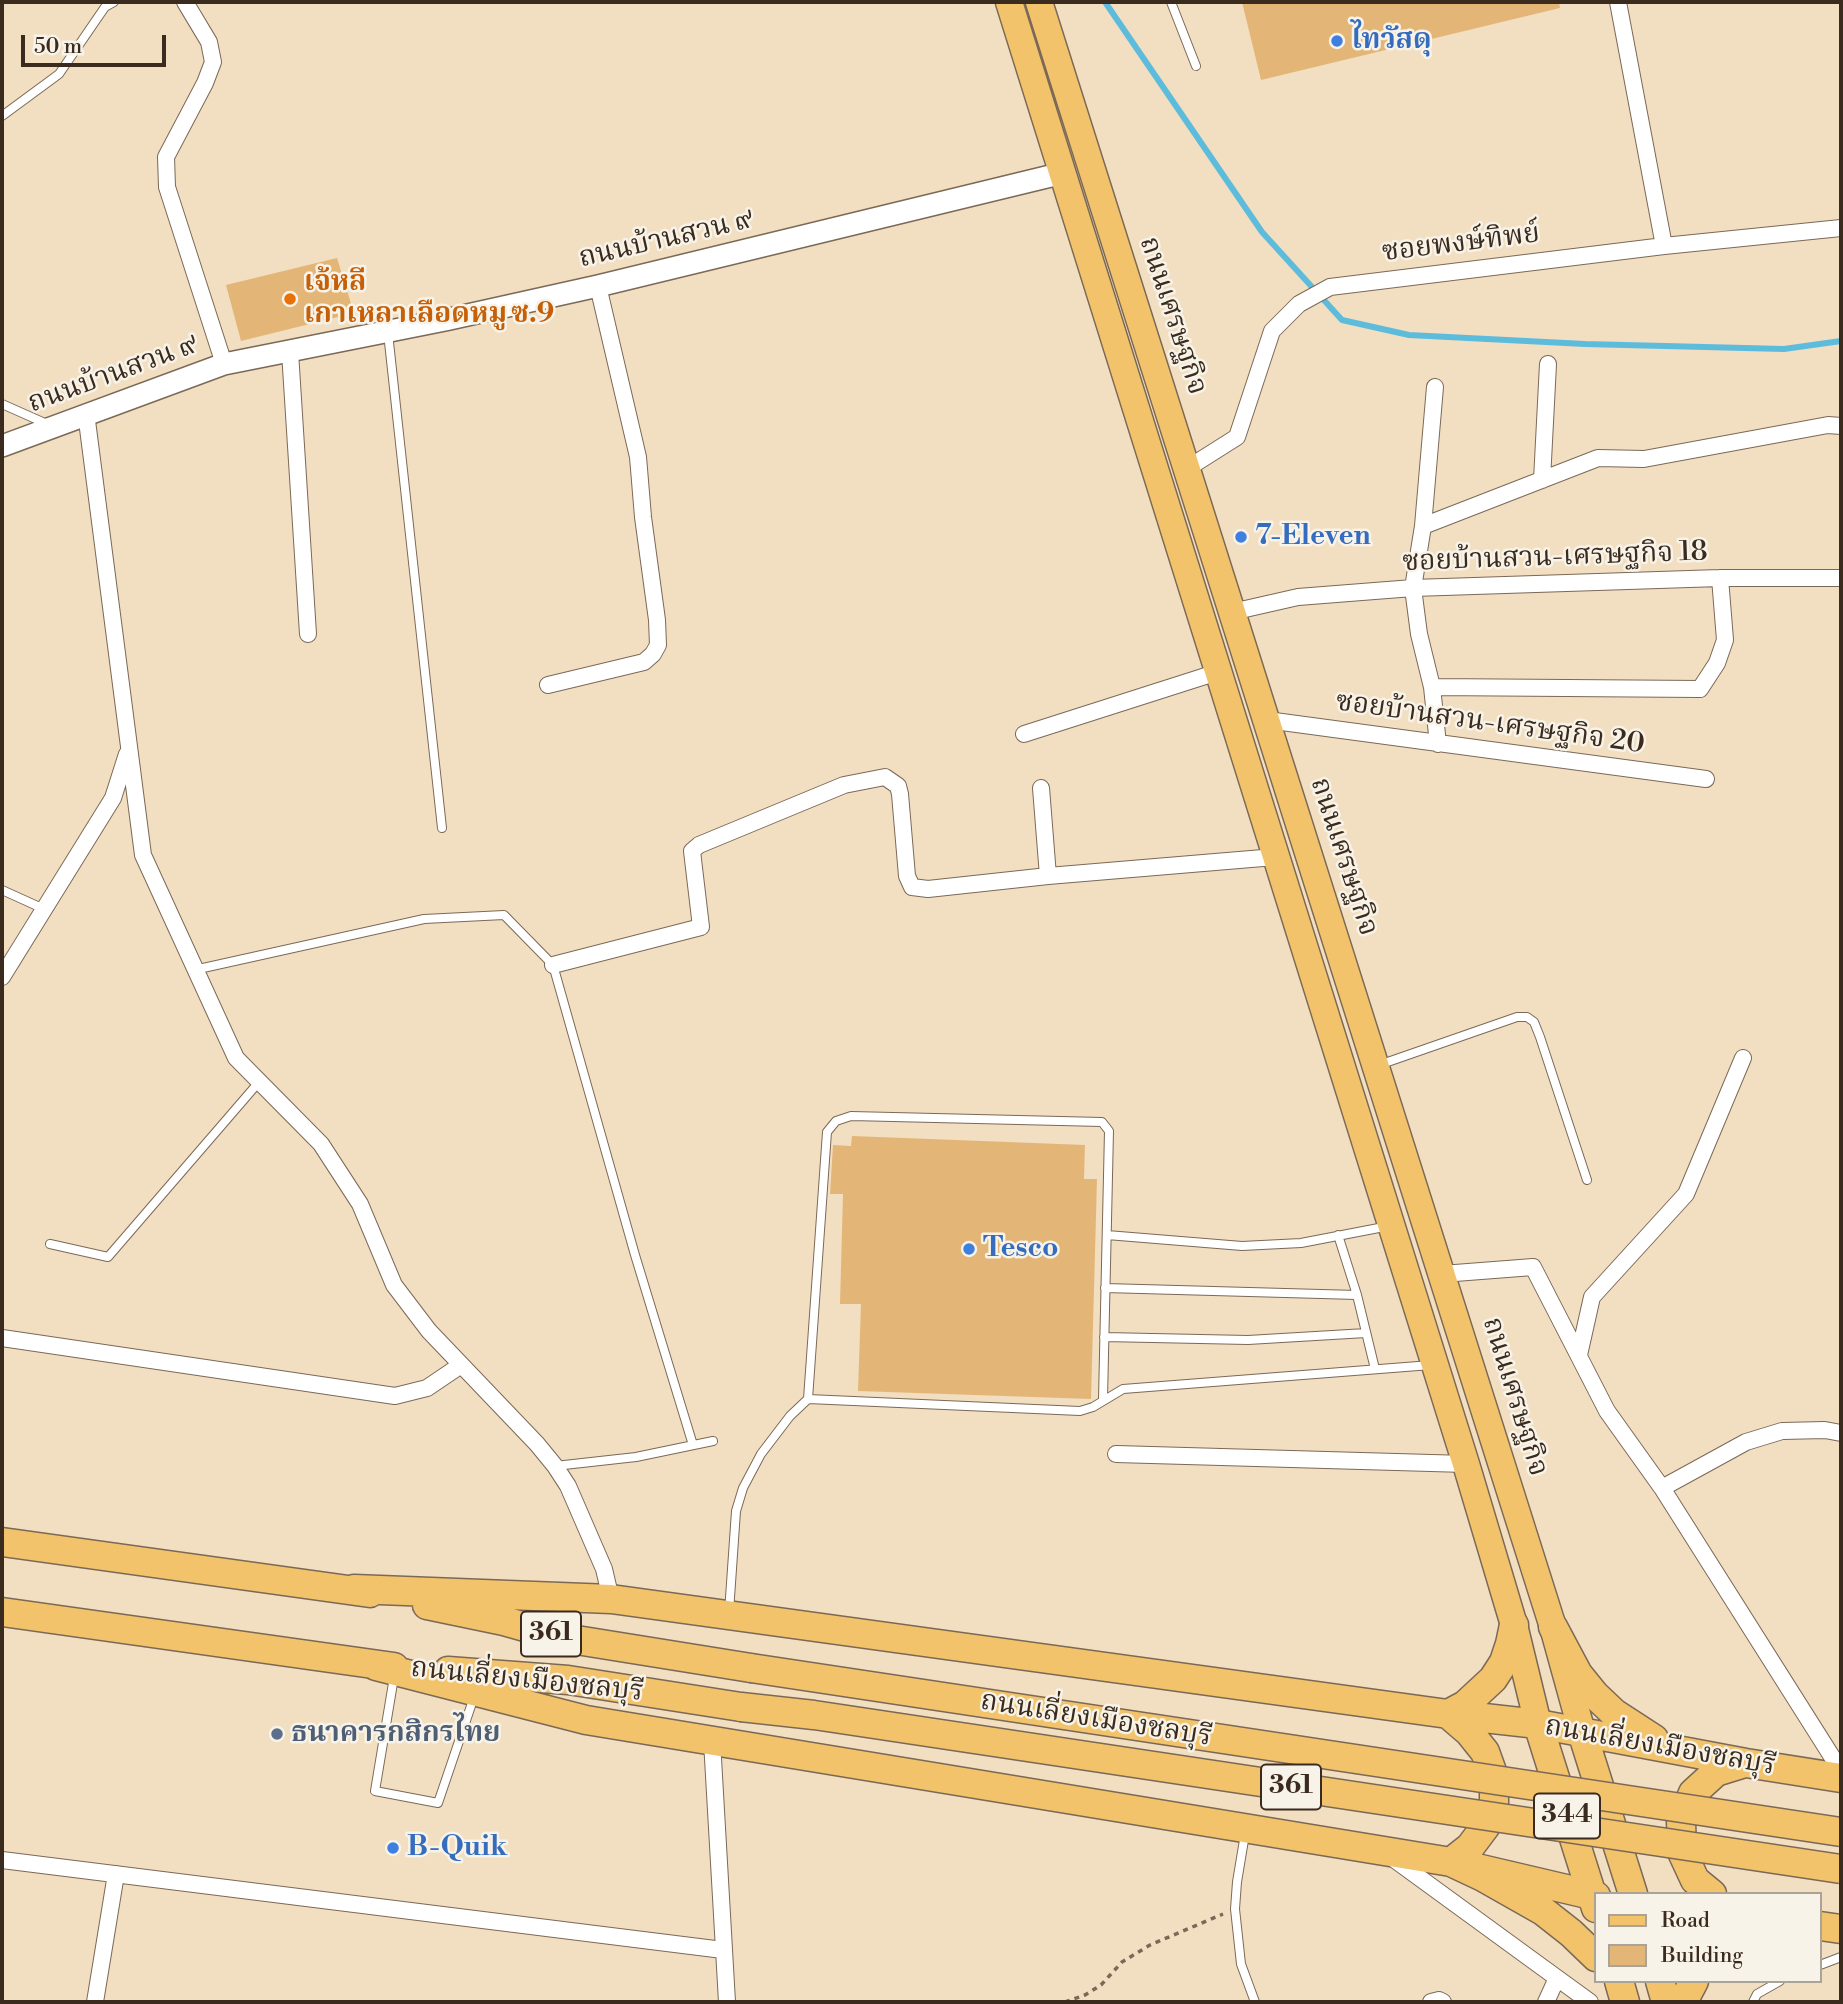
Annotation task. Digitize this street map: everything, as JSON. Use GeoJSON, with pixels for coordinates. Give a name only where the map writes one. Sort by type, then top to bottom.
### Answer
{"type":"FeatureCollection","features":[{"type":"Feature","properties":{"kind":"highway","name":"ถนนเลี่ยงเมืองชลบุรี"},"geometry":{"type":"LineString","coordinates":[[2,1542],[354,1589],[504,1621],[565,1638],[1841,1832]]}},
{"type":"Feature","properties":{"kind":"highway","name":"ถนนเลี่ยงเมืองชลบุรี"},"geometry":{"type":"LineString","coordinates":[[354,1589],[611,1599],[1448,1714],[1538,1724],[1841,1778]]}},
{"type":"Feature","properties":{"kind":"highway","name":"ถนนเลี่ยงเมืองชลบุรี"},"geometry":{"type":"LineString","coordinates":[[2,1612],[385,1668],[568,1679],[741,1707],[841,1719],[1841,1869]]}},
{"type":"Feature","properties":{"kind":"highway"},"geometry":{"type":"LineString","coordinates":[[1514,1625],[1510,1644],[1493,1679],[1473,1699],[1448,1714],[1469,1732],[1485,1752],[1494,1777],[1494,1802],[1485,1827],[1469,1847],[1451,1862],[1543,1911],[1572,1933],[1594,1955]]}},
{"type":"Feature","properties":{"kind":"highway"},"geometry":{"type":"LineString","coordinates":[[1553,1627],[1578,1674],[1604,1704],[1635,1729],[1684,1751]]}},
{"type":"Feature","properties":{"kind":"highway","name":"ถนนเลี่ยงเมืองชลบุรี"},"geometry":{"type":"LineString","coordinates":[[385,1668],[586,1720],[1451,1862],[1594,1900]]}},
{"type":"Feature","properties":{"kind":"highway","name":"344"},"geometry":{"type":"LineString","coordinates":[[1538,1724],[1594,1897]]}},
{"type":"Feature","properties":{"kind":"highway","name":"344"},"geometry":{"type":"LineString","coordinates":[[1582,1732],[1632,1892]]}},
{"type":"Feature","properties":{"kind":"highway"},"geometry":{"type":"LineString","coordinates":[[1710,1892],[1695,1880],[1682,1852],[1681,1821],[1693,1793],[1716,1772],[1746,1763]]}},
{"type":"Feature","properties":{"kind":"highway"},"geometry":{"type":"LineString","coordinates":[[1822,1926],[1841,1929]]}},
{"type":"Feature","properties":{"kind":"highway"},"geometry":{"type":"LineString","coordinates":[[1661,1983],[1667,2002]]}},
{"type":"Feature","properties":{"kind":"highway"},"geometry":{"type":"LineString","coordinates":[[1683,2002],[1693,1983]]}},
{"type":"Feature","properties":{"kind":"main road"},"geometry":{"type":"LineString","coordinates":[[1009,2],[1466,1464],[1514,1625],[1538,1724]]}},
{"type":"Feature","properties":{"kind":"main road","name":"ถนนเศรษฐกิจ"},"geometry":{"type":"LineString","coordinates":[[1039,2],[1553,1627],[1582,1732]]}},
{"type":"Feature","properties":{"kind":"main road"},"geometry":{"type":"LineString","coordinates":[[1063,173],[1090,164]]}},
{"type":"Feature","properties":{"kind":"main road"},"geometry":{"type":"LineString","coordinates":[[1344,1076],[1376,1066]]}},
{"type":"Feature","properties":{"kind":"street"},"geometry":{"type":"LineString","coordinates":[[185,2],[209,42],[213,62],[205,83],[166,157],[167,187],[223,364]]}},
{"type":"Feature","properties":{"kind":"street"},"geometry":{"type":"LineString","coordinates":[[1618,2],[1664,246]]}},
{"type":"Feature","properties":{"kind":"street","name":"ถนนบ้านสวน ๙"},"geometry":{"type":"LineString","coordinates":[[2,446],[223,364],[388,332],[598,286],[1063,173]]}},
{"type":"Feature","properties":{"kind":"street","name":"ซอยพงษ์ทิพย์"},"geometry":{"type":"LineString","coordinates":[[1188,468],[1237,437],[1272,331],[1299,304],[1330,287],[1664,246],[1841,228]]}},
{"type":"Feature","properties":{"kind":"street"},"geometry":{"type":"LineString","coordinates":[[548,685],[644,662],[658,645],[638,457],[598,286]]}},
{"type":"Feature","properties":{"kind":"street"},"geometry":{"type":"LineString","coordinates":[[290,352],[308,634]]}},
{"type":"Feature","properties":{"kind":"street"},"geometry":{"type":"LineString","coordinates":[[1542,480],[1548,364]]}},
{"type":"Feature","properties":{"kind":"street"},"geometry":{"type":"LineString","coordinates":[[1435,387],[1423,526],[1413,588],[1419,634],[1432,687],[1438,744]]}},
{"type":"Feature","properties":{"kind":"street"},"geometry":{"type":"LineString","coordinates":[[86,413],[143,855],[236,1058],[321,1144],[360,1204],[394,1285],[429,1331],[555,1466],[568,1486],[604,1569],[611,1599]]}},
{"type":"Feature","properties":{"kind":"street"},"geometry":{"type":"LineString","coordinates":[[1423,526],[1598,458],[1644,459],[1828,425],[1841,426]]}},
{"type":"Feature","properties":{"kind":"street"},"geometry":{"type":"LineString","coordinates":[[1432,687],[1700,689],[1717,663],[1725,640],[1720,578]]}},
{"type":"Feature","properties":{"kind":"street","name":"ซอยบ้านสวน-เศรษฐกิจ 18"},"geometry":{"type":"LineString","coordinates":[[1231,612],[1298,597],[1413,588],[1720,578],[1841,578]]}},
{"type":"Feature","properties":{"kind":"street"},"geometry":{"type":"LineString","coordinates":[[1024,734],[1218,671]]}},
{"type":"Feature","properties":{"kind":"street","name":"ซอยบ้านสวน-เศรษฐกิจ 20"},"geometry":{"type":"LineString","coordinates":[[1267,720],[1706,779]]}},
{"type":"Feature","properties":{"kind":"street"},"geometry":{"type":"LineString","coordinates":[[2,977],[113,798],[128,751]]}},
{"type":"Feature","properties":{"kind":"street"},"geometry":{"type":"LineString","coordinates":[[553,965],[701,927],[692,851],[699,845],[845,785],[885,777],[898,786],[900,793],[907,876],[912,887],[928,889],[1275,857]]}},
{"type":"Feature","properties":{"kind":"street"},"geometry":{"type":"LineString","coordinates":[[1041,788],[1048,876]]}},
{"type":"Feature","properties":{"kind":"street"},"geometry":{"type":"LineString","coordinates":[[1579,1355],[1592,1297],[1686,1194],[1743,1058]]}},
{"type":"Feature","properties":{"kind":"street"},"geometry":{"type":"LineString","coordinates":[[1442,1274],[1533,1267],[1607,1411],[1662,1488],[1841,1772]]}},
{"type":"Feature","properties":{"kind":"street"},"geometry":{"type":"LineString","coordinates":[[2,1338],[395,1395],[427,1388],[461,1365]]}},
{"type":"Feature","properties":{"kind":"street"},"geometry":{"type":"LineString","coordinates":[[1662,1488],[1746,1442],[1782,1431],[1825,1430],[1841,1433]]}},
{"type":"Feature","properties":{"kind":"street"},"geometry":{"type":"LineString","coordinates":[[1116,1454],[1466,1464]]}},
{"type":"Feature","properties":{"kind":"street"},"geometry":{"type":"LineString","coordinates":[[712,1741],[726,2002]]}},
{"type":"Feature","properties":{"kind":"street"},"geometry":{"type":"LineString","coordinates":[[1383,1851],[1590,2002]]}},
{"type":"Feature","properties":{"kind":"street"},"geometry":{"type":"LineString","coordinates":[[2,1860],[723,1950]]}},
{"type":"Feature","properties":{"kind":"street"},"geometry":{"type":"LineString","coordinates":[[95,2002],[116,1874]]}},
{"type":"Feature","properties":{"kind":"street"},"geometry":{"type":"LineString","coordinates":[[1546,2002],[1557,1978]]}},
{"type":"Feature","properties":{"kind":"street"},"geometry":{"type":"LineString","coordinates":[[1431,2002],[1443,2002]]}},
{"type":"Feature","properties":{"kind":"lane"},"geometry":{"type":"LineString","coordinates":[[2,116],[59,74],[105,8],[114,2]]}},
{"type":"Feature","properties":{"kind":"lane"},"geometry":{"type":"LineString","coordinates":[[1171,2],[1196,66]]}},
{"type":"Feature","properties":{"kind":"lane"},"geometry":{"type":"LineString","coordinates":[[388,332],[442,828]]}},
{"type":"Feature","properties":{"kind":"lane"},"geometry":{"type":"LineString","coordinates":[[2,404],[52,426]]}},
{"type":"Feature","properties":{"kind":"lane"},"geometry":{"type":"LineString","coordinates":[[2,890],[44,909]]}},
{"type":"Feature","properties":{"kind":"lane"},"geometry":{"type":"LineString","coordinates":[[194,970],[424,919],[504,915],[553,965],[635,1255],[693,1445]]}},
{"type":"Feature","properties":{"kind":"lane"},"geometry":{"type":"LineString","coordinates":[[1376,1066],[1517,1017],[1527,1017],[1534,1023],[1541,1037],[1587,1180]]}},
{"type":"Feature","properties":{"kind":"lane"},"geometry":{"type":"LineString","coordinates":[[50,1244],[108,1257],[259,1082]]}},
{"type":"Feature","properties":{"kind":"lane"},"geometry":{"type":"LineString","coordinates":[[729,1615],[736,1511],[743,1489],[761,1454],[790,1416],[808,1399],[827,1132],[836,1121],[850,1116],[1102,1122],[1109,1131],[1103,1399]]}},
{"type":"Feature","properties":{"kind":"lane"},"geometry":{"type":"LineString","coordinates":[[1107,1236],[1242,1246],[1301,1243],[1391,1225]]}},
{"type":"Feature","properties":{"kind":"lane"},"geometry":{"type":"LineString","coordinates":[[1338,1236],[1357,1295],[1375,1369]]}},
{"type":"Feature","properties":{"kind":"lane"},"geometry":{"type":"LineString","coordinates":[[1105,1288],[1357,1295]]}},
{"type":"Feature","properties":{"kind":"lane"},"geometry":{"type":"LineString","coordinates":[[1104,1337],[1248,1340],[1366,1333]]}},
{"type":"Feature","properties":{"kind":"lane"},"geometry":{"type":"LineString","coordinates":[[808,1399],[1080,1411],[1093,1407],[1123,1389],[1434,1364]]}},
{"type":"Feature","properties":{"kind":"lane"},"geometry":{"type":"LineString","coordinates":[[555,1466],[636,1457],[713,1441]]}},
{"type":"Feature","properties":{"kind":"lane"},"geometry":{"type":"LineString","coordinates":[[385,1668],[375,1791],[438,1803],[476,1691]]}},
{"type":"Feature","properties":{"kind":"lane"},"geometry":{"type":"LineString","coordinates":[[1246,1830],[1235,1909],[1241,1964],[1255,2002]]}},
{"type":"Feature","properties":{"kind":"lane"},"geometry":{"type":"LineString","coordinates":[[1822,1964],[1841,1957]]}},
{"type":"Feature","properties":{"kind":"lane"},"geometry":{"type":"LineString","coordinates":[[1753,2002],[1757,1994],[1776,1983]]}},
{"type":"Feature","properties":{"kind":"path"},"geometry":{"type":"LineString","coordinates":[[1065,2002],[1085,1995],[1101,1984],[1122,1962],[1150,1945],[1235,1909]]}},
{"type":"Feature","properties":{"kind":"building","name":"ไทวัสดุ"},"geometry":{"type":"Polygon","coordinates":[[[1242,2],[1559,2],[1560,8],[1261,80],[1242,2]]]}},
{"type":"Feature","properties":{"kind":"building","name":"เจ้หลี เกาเหลาเลือดหมู ซ.9"},"geometry":{"type":"Polygon","coordinates":[[[337,258],[354,313],[241,341],[226,285],[337,258]]]}},
{"type":"Feature","properties":{"kind":"building","name":"Tesco"},"geometry":{"type":"Polygon","coordinates":[[[852,1136],[1085,1145],[1084,1179],[1097,1179],[1091,1399],[858,1391],[861,1304],[840,1304],[843,1194],[830,1194],[833,1145],[851,1146],[852,1136]]]}},
{"type":"Feature","properties":{"kind":"waterway"},"geometry":{"type":"LineString","coordinates":[[1105,2],[1262,232],[1342,320],[1409,335],[1585,344],[1784,349],[1841,341]]}},
{"type":"Feature","properties":{"kind":"place","name":"ไทวัสดุ"},"geometry":{"type":"Point","coordinates":[1337,41]}},
{"type":"Feature","properties":{"kind":"place","name":"เจ้หลี เกาเหลาเลือดหมู ซ.9"},"geometry":{"type":"Point","coordinates":[290,299]}},
{"type":"Feature","properties":{"kind":"place","name":"7-Eleven"},"geometry":{"type":"Point","coordinates":[1241,537]}},
{"type":"Feature","properties":{"kind":"place","name":"Tesco"},"geometry":{"type":"Point","coordinates":[969,1249]}},
{"type":"Feature","properties":{"kind":"place","name":"ธนาคารกสิกรไทย"},"geometry":{"type":"Point","coordinates":[277,1734]}},
{"type":"Feature","properties":{"kind":"place","name":"B-Quik"},"geometry":{"type":"Point","coordinates":[393,1848]}}]}
